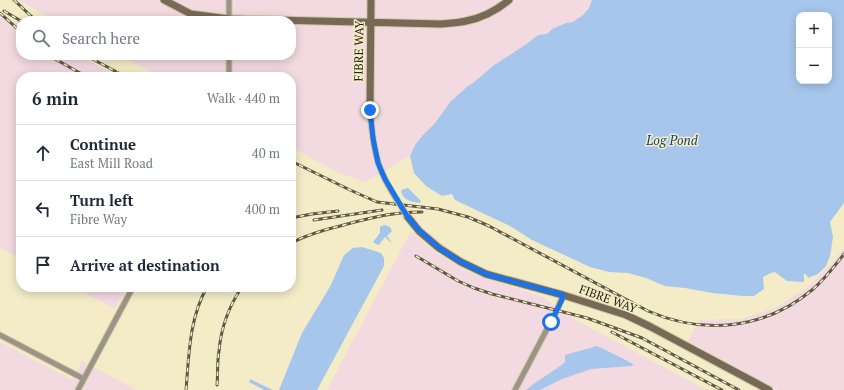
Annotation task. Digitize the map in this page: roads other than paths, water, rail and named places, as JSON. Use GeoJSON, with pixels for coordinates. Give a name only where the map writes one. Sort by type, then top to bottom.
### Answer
{"type":"FeatureCollection","features":[{"type":"Feature","properties":{"kind":"street"},"geometry":{"type":"LineString","coordinates":[[164,0],[191,14],[204,16]]}},
{"type":"Feature","properties":{"kind":"street"},"geometry":{"type":"LineString","coordinates":[[229,16],[230,0]]}},
{"type":"Feature","properties":{"kind":"street","name":"FIBRE WAY"},"geometry":{"type":"LineString","coordinates":[[371,0],[370,110],[373,138],[378,163],[385,179],[407,216],[419,230],[439,248],[461,262],[486,274],[563,295],[626,315],[769,390]]}},
{"type":"Feature","properties":{"kind":"street"},"geometry":{"type":"LineString","coordinates":[[296,21],[440,24],[467,21],[482,17],[509,0]]}},
{"type":"Feature","properties":{"kind":"street"},"geometry":{"type":"LineString","coordinates":[[229,60],[229,72]]}},
{"type":"Feature","properties":{"kind":"street"},"geometry":{"type":"LineString","coordinates":[[78,390],[130,292]]}},
{"type":"Feature","properties":{"kind":"street"},"geometry":{"type":"LineString","coordinates":[[515,390],[557,310],[563,295]]}},
{"type":"Feature","properties":{"kind":"street"},"geometry":{"type":"LineString","coordinates":[[0,335],[84,379]]}},
{"type":"Feature","properties":{"kind":"water","name":"Log Pond"},"geometry":{"type":"Polygon","coordinates":[[[592,0],[844,0],[844,203],[830,222],[833,237],[830,256],[826,266],[818,274],[808,278],[806,274],[804,274],[804,282],[787,281],[775,272],[771,273],[763,277],[764,289],[754,296],[743,296],[665,286],[646,278],[628,273],[609,272],[590,267],[532,240],[510,226],[455,200],[452,194],[442,196],[426,186],[414,173],[410,156],[415,145],[435,123],[451,101],[493,66],[538,35],[547,34],[552,29],[566,23],[573,22],[583,15],[589,8],[592,0]]]}},
{"type":"Feature","properties":{"kind":"water"},"geometry":{"type":"Polygon","coordinates":[[[408,188],[421,201],[420,203],[411,201],[404,197],[401,191],[408,188]]]}},
{"type":"Feature","properties":{"kind":"water"},"geometry":{"type":"Polygon","coordinates":[[[385,225],[390,227],[392,231],[387,236],[392,243],[385,237],[379,245],[376,244],[373,242],[380,233],[380,227],[385,225]]]}},
{"type":"Feature","properties":{"kind":"water"},"geometry":{"type":"Polygon","coordinates":[[[362,247],[381,253],[384,258],[384,266],[317,390],[279,390],[302,333],[331,285],[344,255],[353,248],[362,247]]]}},
{"type":"Feature","properties":{"kind":"water"},"geometry":{"type":"Polygon","coordinates":[[[597,346],[634,365],[591,369],[562,379],[540,390],[526,390],[565,362],[565,355],[597,346]]]}},
{"type":"Feature","properties":{"kind":"water"},"geometry":{"type":"Polygon","coordinates":[[[250,379],[273,390],[264,390],[249,382],[250,379]]]}},
{"type":"Feature","properties":{"kind":"railway"},"geometry":{"type":"LineString","coordinates":[[14,0],[31,16]]}},
{"type":"Feature","properties":{"kind":"railway"},"geometry":{"type":"LineString","coordinates":[[4,11],[16,18]]}},
{"type":"Feature","properties":{"kind":"railway"},"geometry":{"type":"LineString","coordinates":[[0,13],[16,27]]}},
{"type":"Feature","properties":{"kind":"railway"},"geometry":{"type":"LineString","coordinates":[[57,60],[78,72]]}},
{"type":"Feature","properties":{"kind":"railway"},"geometry":{"type":"LineString","coordinates":[[94,60],[117,72]]}},
{"type":"Feature","properties":{"kind":"railway"},"geometry":{"type":"LineString","coordinates":[[296,163],[377,202],[438,209],[468,217],[489,226],[648,311],[669,319],[690,323],[711,325],[733,324],[754,321],[774,314],[812,290],[825,278],[844,254]]}},
{"type":"Feature","properties":{"kind":"railway"},"geometry":{"type":"LineString","coordinates":[[314,220],[382,210]]}},
{"type":"Feature","properties":{"kind":"railway"},"geometry":{"type":"LineString","coordinates":[[296,217],[338,211]]}},
{"type":"Feature","properties":{"kind":"railway"},"geometry":{"type":"LineString","coordinates":[[296,241],[321,231],[371,218],[391,214],[422,212]]}},
{"type":"Feature","properties":{"kind":"railway"},"geometry":{"type":"LineString","coordinates":[[416,256],[458,281],[474,288],[587,318],[642,338],[739,390]]}},
{"type":"Feature","properties":{"kind":"railway"},"geometry":{"type":"LineString","coordinates":[[186,390],[189,350],[193,324],[204,292]]}},
{"type":"Feature","properties":{"kind":"railway"},"geometry":{"type":"LineString","coordinates":[[217,385],[220,342],[224,326],[238,292]]}},
{"type":"Feature","properties":{"kind":"railway"},"geometry":{"type":"LineString","coordinates":[[612,332],[722,390]]}}]}
